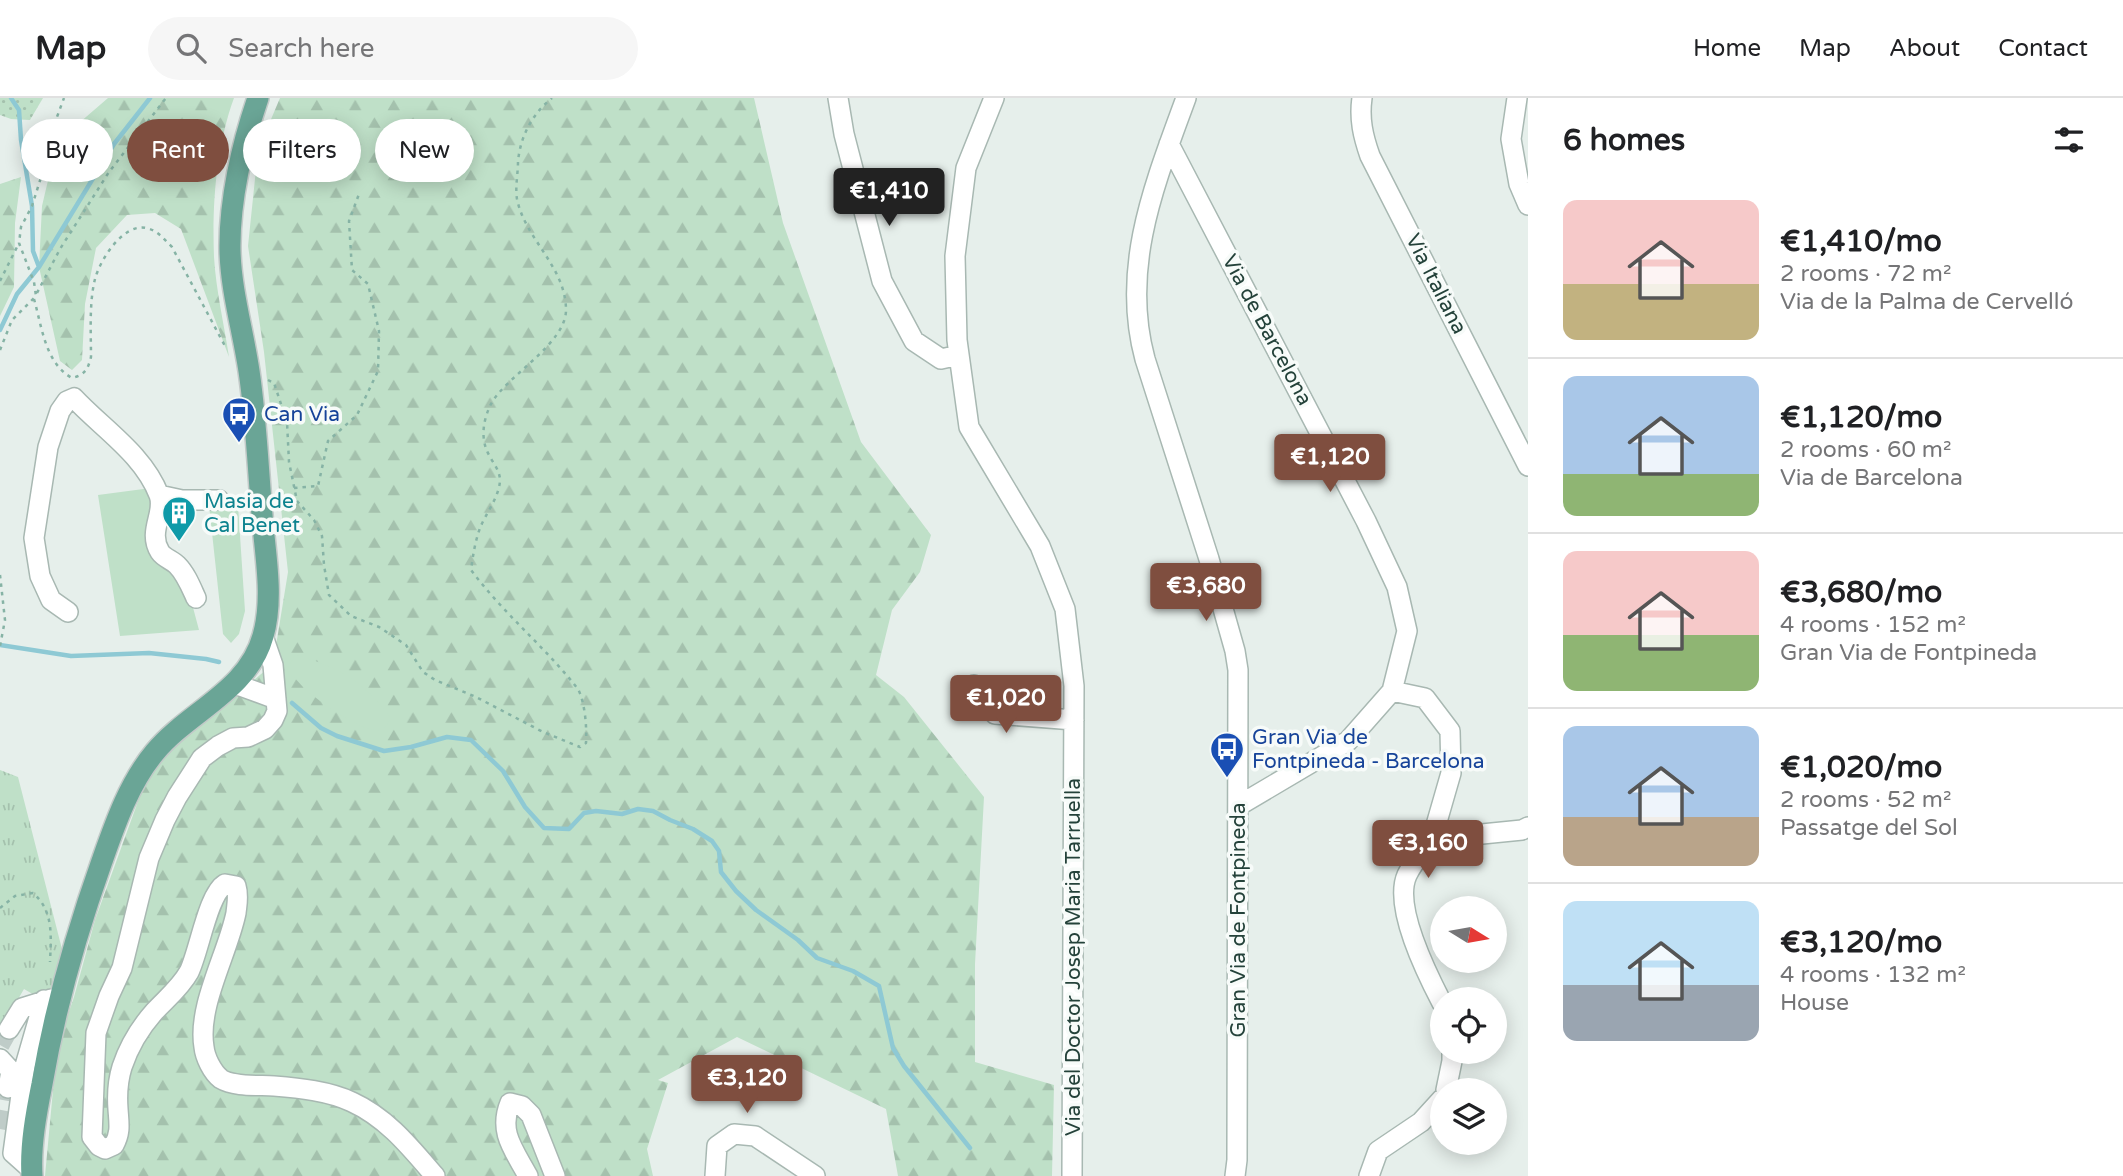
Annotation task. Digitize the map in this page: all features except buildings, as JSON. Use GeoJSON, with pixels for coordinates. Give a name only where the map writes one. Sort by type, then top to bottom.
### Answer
{"type":"FeatureCollection","features":[{"type":"Feature","properties":{"kind":"main road"},"geometry":{"type":"LineString","coordinates":[[32,1173],[37,1110],[52,999],[124,805],[138,776],[153,754],[168,737],[235,684],[251,663],[263,636],[268,612],[267,581],[249,372],[231,272],[230,248],[232,212],[245,140],[258,98]]}},
{"type":"Feature","properties":{"kind":"street"},"geometry":{"type":"LineString","coordinates":[[838,98],[844,134],[882,281],[914,341],[941,359],[959,355]]}},
{"type":"Feature","properties":{"kind":"street","name":"Via del Doctor Josep Maria Tarruella"},"geometry":{"type":"LineString","coordinates":[[994,98],[966,168],[955,256],[957,340],[970,427],[1040,545],[1065,609],[1074,686],[1072,1176]]}},
{"type":"Feature","properties":{"kind":"street","name":"Gran Via de Fontpineda"},"geometry":{"type":"LineString","coordinates":[[1186,98],[1142,230],[1136,285],[1138,333],[1235,651],[1239,696],[1235,1176]]}},
{"type":"Feature","properties":{"kind":"street","name":"Via Italiana"},"geometry":{"type":"LineString","coordinates":[[1362,98],[1362,134],[1370,156],[1528,466]]}},
{"type":"Feature","properties":{"kind":"street"},"geometry":{"type":"LineString","coordinates":[[1517,98],[1511,139],[1519,184],[1528,205]]}},
{"type":"Feature","properties":{"kind":"street","name":"Via de Barcelona"},"geometry":{"type":"LineString","coordinates":[[1169,144],[1366,521],[1397,587],[1407,631],[1392,691],[1348,741],[1238,806]]}},
{"type":"Feature","properties":{"kind":"street"},"geometry":{"type":"LineString","coordinates":[[68,612],[51,600],[40,576],[34,538],[48,447],[60,411],[67,401],[74,398],[141,464],[159,495],[155,539],[161,554],[177,564],[196,598]]}},
{"type":"Feature","properties":{"kind":"street"},"geometry":{"type":"LineString","coordinates":[[159,495],[182,500],[219,500]]}},
{"type":"Feature","properties":{"kind":"street"},"geometry":{"type":"LineString","coordinates":[[263,636],[273,664],[277,711],[274,720],[265,729],[248,737],[233,738],[202,758],[177,797],[154,845],[122,968],[96,1032],[92,1137],[105,1149],[114,1145],[121,1127],[117,1108],[119,1079],[128,1051],[137,1032],[181,985],[189,972],[210,908],[219,887],[225,884],[236,887],[239,895],[233,928],[203,1023],[203,1046],[208,1062],[221,1079],[241,1085],[315,1092],[348,1100],[370,1110],[385,1122],[435,1176]]}},
{"type":"Feature","properties":{"kind":"street"},"geometry":{"type":"LineString","coordinates":[[235,684],[276,699]]}},
{"type":"Feature","properties":{"kind":"street"},"geometry":{"type":"LineString","coordinates":[[974,685],[995,714],[1074,720]]}},
{"type":"Feature","properties":{"kind":"street"},"geometry":{"type":"LineString","coordinates":[[1392,691],[1425,698],[1450,731],[1451,773],[1432,839],[1406,876],[1404,909],[1434,987]]}},
{"type":"Feature","properties":{"kind":"street"},"geometry":{"type":"LineString","coordinates":[[1432,839],[1522,830],[1528,827]]}},
{"type":"Feature","properties":{"kind":"street"},"geometry":{"type":"LineString","coordinates":[[9,1030],[22,1008],[52,999]]}},
{"type":"Feature","properties":{"kind":"street"},"geometry":{"type":"LineString","coordinates":[[32,1173],[6,1147],[11,1071],[52,999]]}},
{"type":"Feature","properties":{"kind":"street"},"geometry":{"type":"LineString","coordinates":[[11,1071],[46,1058]]}},
{"type":"Feature","properties":{"kind":"street"},"geometry":{"type":"LineString","coordinates":[[528,1176],[504,1129],[510,1103],[522,1106],[531,1115],[555,1176]]}},
{"type":"Feature","properties":{"kind":"street"},"geometry":{"type":"LineString","coordinates":[[1370,1176],[1378,1151],[1421,1122],[1430,1112]]}},
{"type":"Feature","properties":{"kind":"street"},"geometry":{"type":"LineString","coordinates":[[715,1176],[717,1146],[734,1134],[755,1136],[815,1176]]}},
{"type":"Feature","properties":{"kind":"path"},"geometry":{"type":"LineString","coordinates":[[0,281],[19,243],[21,227],[32,206],[51,133],[64,98]]}},
{"type":"Feature","properties":{"kind":"path"},"geometry":{"type":"LineString","coordinates":[[0,350],[12,320],[35,298],[60,249],[108,172],[166,98]]}},
{"type":"Feature","properties":{"kind":"path"},"geometry":{"type":"LineString","coordinates":[[249,372],[274,383],[288,422],[289,463],[297,501],[314,520],[322,536],[330,595],[351,616],[379,627],[406,645],[423,672],[435,680],[476,697],[543,732],[580,747],[586,743],[583,698],[578,689],[471,570],[477,538],[500,481],[497,467],[484,445],[486,418],[498,394],[542,351],[558,330],[566,313],[558,280],[526,221],[517,197],[521,141],[545,103],[552,98]]}},
{"type":"Feature","properties":{"kind":"path"},"geometry":{"type":"LineString","coordinates":[[294,488],[318,486],[328,441],[357,415],[378,371],[379,331],[368,284],[352,270],[349,221],[359,194]]}},
{"type":"Feature","properties":{"kind":"path"},"geometry":{"type":"LineString","coordinates":[[19,243],[34,282],[35,298],[53,362],[61,372],[72,378],[82,376],[88,368],[95,279],[101,262],[122,236],[132,229],[145,227],[160,234],[172,247],[227,349]]}},
{"type":"Feature","properties":{"kind":"path"},"geometry":{"type":"LineString","coordinates":[[0,575],[5,620],[0,646]]}},
{"type":"Feature","properties":{"kind":"path"},"geometry":{"type":"LineString","coordinates":[[0,908],[15,896],[33,893],[44,903],[51,929],[50,966]]}},
{"type":"Feature","properties":{"kind":"green space"},"geometry":{"type":"Polygon","coordinates":[[[0,98],[43,98],[31,119],[11,119],[0,115],[0,98]]]}},
{"type":"Feature","properties":{"kind":"green space"},"geometry":{"type":"Polygon","coordinates":[[[108,98],[234,98],[227,119],[127,119],[127,182],[216,182],[214,257],[229,357],[181,229],[155,213],[127,215],[96,248],[85,304],[82,360],[72,370],[60,361],[39,267],[42,206],[48,182],[113,182],[113,119],[84,119],[108,98]]]}},
{"type":"Feature","properties":{"kind":"green space"},"geometry":{"type":"Polygon","coordinates":[[[280,98],[754,98],[783,223],[861,442],[931,535],[920,572],[892,610],[876,675],[904,697],[984,797],[975,964],[975,1062],[1054,1085],[1052,1176],[898,1176],[886,1109],[737,1037],[658,1080],[668,1083],[647,1149],[653,1176],[45,1176],[57,1047],[95,920],[145,782],[175,746],[273,664],[288,572],[264,352],[248,246],[255,182],[361,182],[361,119],[271,119],[280,98]]]}},
{"type":"Feature","properties":{"kind":"green space"},"geometry":{"type":"Polygon","coordinates":[[[21,177],[15,223],[14,287],[0,316],[0,184],[21,177]]]}},
{"type":"Feature","properties":{"kind":"green space"},"geometry":{"type":"Polygon","coordinates":[[[151,488],[153,496],[149,531],[191,600],[199,630],[120,636],[98,495],[151,488]]]}},
{"type":"Feature","properties":{"kind":"green space"},"geometry":{"type":"Polygon","coordinates":[[[209,505],[238,505],[245,611],[239,634],[231,643],[223,634],[209,505]]]}},
{"type":"Feature","properties":{"kind":"green space"},"geometry":{"type":"Polygon","coordinates":[[[295,655],[337,670],[360,685],[391,718],[387,726],[380,730],[363,727],[312,695],[287,669],[295,655]]]}},
{"type":"Feature","properties":{"kind":"green space"},"geometry":{"type":"Polygon","coordinates":[[[0,770],[18,777],[63,953],[48,1003],[24,989],[0,1030],[0,770]]]}},
{"type":"Feature","properties":{"kind":"waterway"},"geometry":{"type":"LineString","coordinates":[[11,98],[19,110],[32,206],[33,251],[39,267]]}},
{"type":"Feature","properties":{"kind":"waterway"},"geometry":{"type":"LineString","coordinates":[[0,330],[17,294],[39,267],[114,144],[150,98]]}},
{"type":"Feature","properties":{"kind":"waterway"},"geometry":{"type":"LineString","coordinates":[[0,645],[71,656],[149,653],[219,662]]}},
{"type":"Feature","properties":{"kind":"waterway"},"geometry":{"type":"LineString","coordinates":[[292,703],[321,728],[384,751],[447,737],[471,740],[503,771],[525,807],[544,828],[569,829],[584,813],[596,811],[622,814],[638,809],[653,811],[712,841],[719,851],[721,872],[756,910],[798,940],[817,958],[853,971],[879,986],[893,1048],[904,1066],[970,1148]]}},
{"type":"Feature","properties":{"kind":"tunnel"},"geometry":{"type":"LineString","coordinates":[[0,1045],[9,1029]]}},
{"type":"Feature","properties":{"kind":"tunnel"},"geometry":{"type":"LineString","coordinates":[[0,1129],[8,1088]]}},
{"type":"Feature","properties":{"kind":"place","name":"Can Via"},"geometry":{"type":"Point","coordinates":[239,444]}},
{"type":"Feature","properties":{"kind":"place","name":"Masia de Cal Benet"},"geometry":{"type":"Point","coordinates":[179,543]}},
{"type":"Feature","properties":{"kind":"place","name":"Gran Via de Fontpineda - Barcelona"},"geometry":{"type":"Point","coordinates":[1227,779]}}]}
